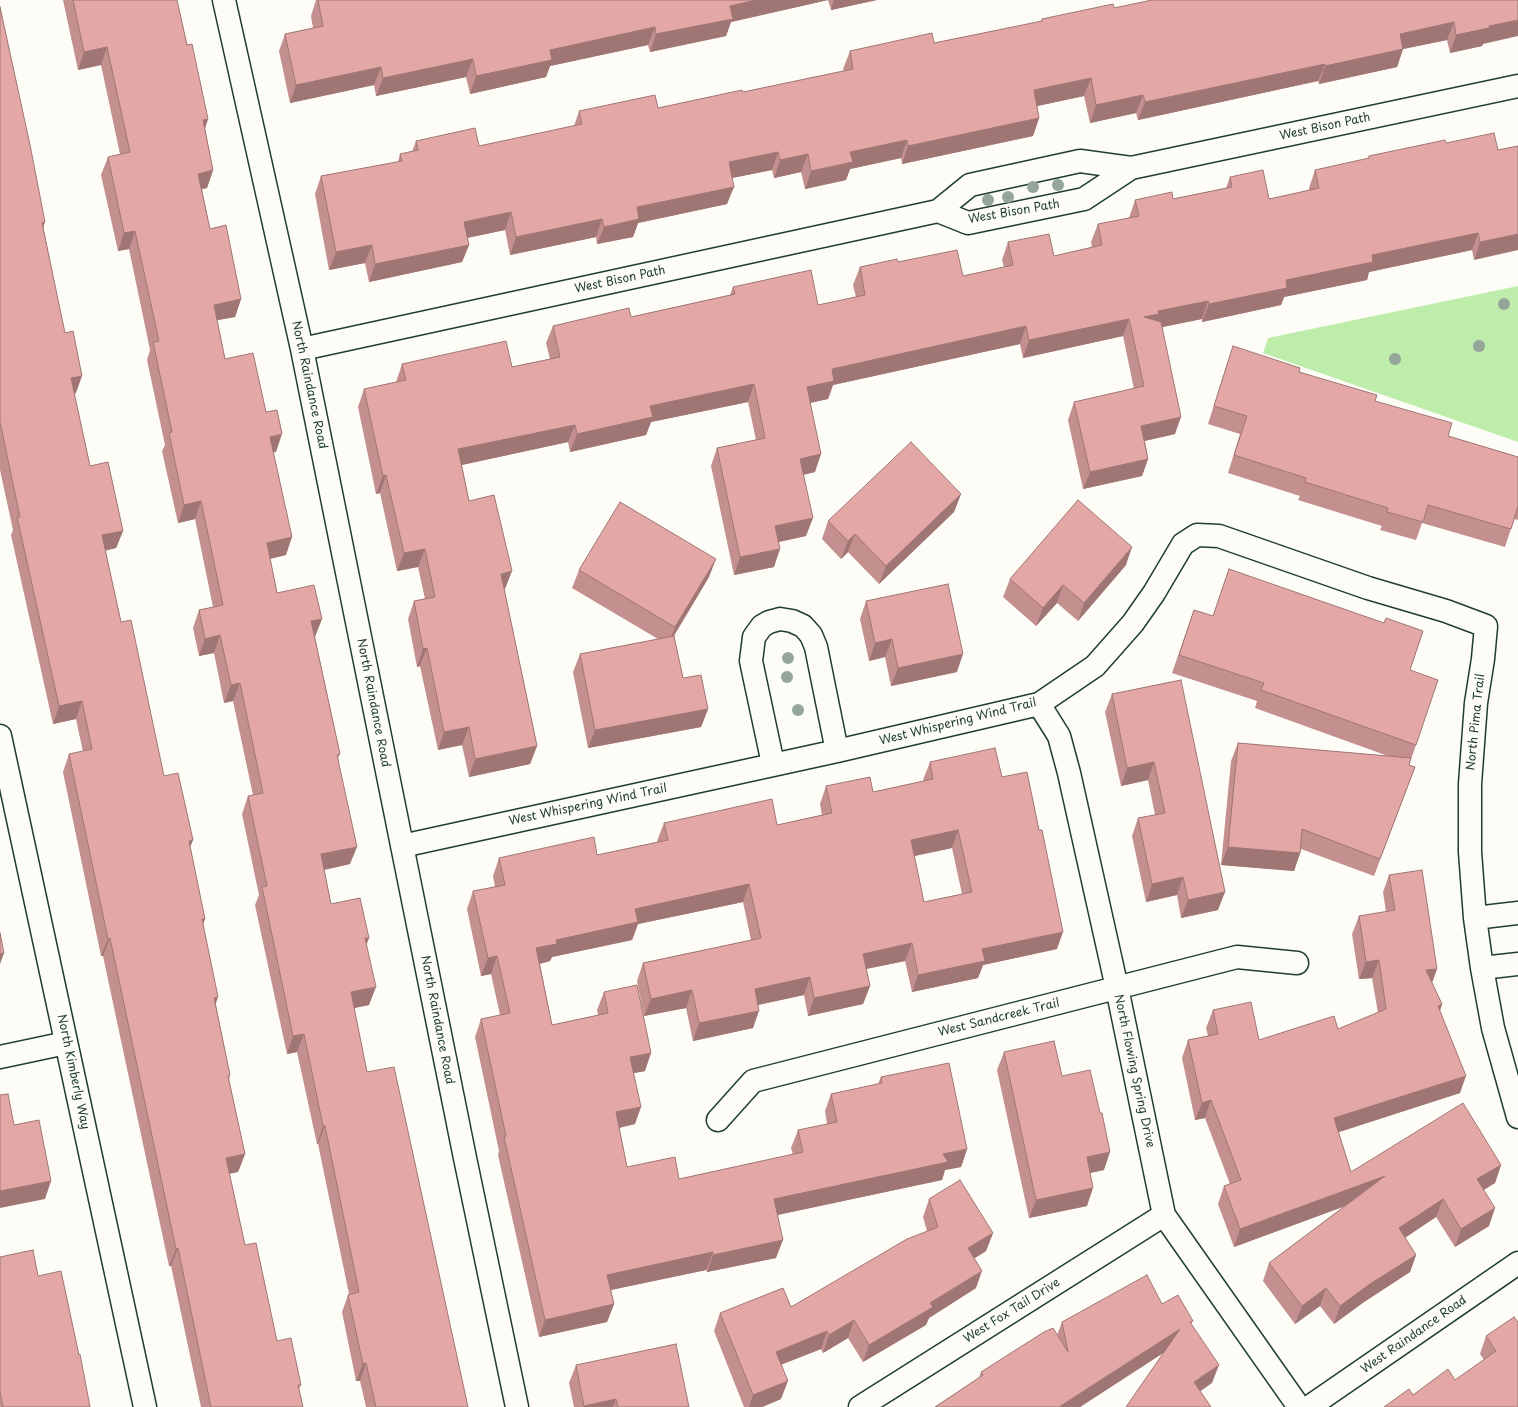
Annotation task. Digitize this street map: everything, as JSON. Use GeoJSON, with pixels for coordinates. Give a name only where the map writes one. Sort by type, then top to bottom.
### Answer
{"type":"FeatureCollection","features":[{"type":"Feature","properties":{"kind":"street","name":"North Raindance Road"},"geometry":{"type":"LineString","coordinates":[[224,0],[302,349],[517,1407]]}},
{"type":"Feature","properties":{"kind":"street","name":"West Bison Path"},"geometry":{"type":"LineString","coordinates":[[302,349],[938,211],[970,185],[1080,161],[1131,168],[1518,86]]}},
{"type":"Feature","properties":{"kind":"street","name":"West Bison Path"},"geometry":{"type":"LineString","coordinates":[[938,211],[968,223],[1084,199],[1131,168]]}},
{"type":"Feature","properties":{"kind":"street","name":"West Whispering Wind Trail"},"geometry":{"type":"LineString","coordinates":[[402,846],[837,751],[1039,704],[1095,666],[1133,624],[1154,593],[1183,544],[1197,535]]}},
{"type":"Feature","properties":{"kind":"street","name":"North Pima Trail"},"geometry":{"type":"LineString","coordinates":[[1197,535],[1219,536],[1368,588],[1446,611],[1486,626],[1483,659],[1476,703],[1470,784],[1470,852],[1475,918],[1482,968],[1493,1028],[1518,1117]]}},
{"type":"Feature","properties":{"kind":"street"},"geometry":{"type":"LineString","coordinates":[[773,764],[750,661],[754,637],[762,626],[769,622],[780,620],[792,621],[803,626],[811,635],[816,647],[837,751]]}},
{"type":"Feature","properties":{"kind":"street","name":"North Flowing Spring Drive"},"geometry":{"type":"LineString","coordinates":[[1039,704],[1059,736],[1069,773],[1117,988],[1164,1215],[1299,1407]]}},
{"type":"Feature","properties":{"kind":"street","name":"North Kimberly Way"},"geometry":{"type":"LineString","coordinates":[[0,736],[145,1407]]}},
{"type":"Feature","properties":{"kind":"street"},"geometry":{"type":"LineString","coordinates":[[1475,918],[1518,913]]}},
{"type":"Feature","properties":{"kind":"street","name":"West Sandcreek Trail"},"geometry":{"type":"LineString","coordinates":[[718,1120],[753,1081],[1237,957],[1297,963]]}},
{"type":"Feature","properties":{"kind":"street"},"geometry":{"type":"LineString","coordinates":[[1482,968],[1518,964]]}},
{"type":"Feature","properties":{"kind":"street"},"geometry":{"type":"LineString","coordinates":[[0,1057],[66,1043]]}},
{"type":"Feature","properties":{"kind":"street","name":"West Fox Tail Drive"},"geometry":{"type":"LineString","coordinates":[[860,1407],[1164,1215]]}},
{"type":"Feature","properties":{"kind":"street","name":"West Raindance Road"},"geometry":{"type":"LineString","coordinates":[[1309,1407],[1518,1263]]}},
{"type":"Feature","properties":{"kind":"green space"},"geometry":{"type":"Polygon","coordinates":[[[1518,286],[1518,442],[1263,353],[1268,338],[1518,286]]]}},
{"type":"Feature","properties":{"kind":"building"},"geometry":{"type":"Polygon","coordinates":[[[73,0],[177,0],[187,45],[192,44],[208,119],[203,120],[213,170],[198,174],[210,229],[226,225],[241,299],[214,305],[225,359],[253,353],[266,412],[277,410],[282,434],[270,437],[292,537],[267,543],[277,593],[314,585],[322,619],[311,621],[340,754],[337,755],[357,847],[321,854],[331,904],[360,898],[369,938],[365,938],[376,987],[351,992],[367,1072],[394,1067],[468,1407],[376,1407],[366,1363],[363,1364],[348,1295],[359,1292],[325,1126],[323,1126],[304,1034],[293,1036],[262,887],[267,886],[248,796],[263,793],[240,683],[231,685],[220,635],[205,639],[199,610],[223,605],[201,501],[184,505],[169,433],[172,432],[153,342],[159,341],[135,231],[124,233],[108,157],[130,152],[107,47],[84,52],[73,0]]]}},
{"type":"Feature","properties":{"kind":"building"},"geometry":{"type":"Polygon","coordinates":[[[318,0],[756,0],[730,6],[733,19],[656,34],[655,27],[550,50],[552,60],[476,76],[473,59],[383,78],[381,67],[296,85],[285,34],[323,26],[318,0]]]}},
{"type":"Feature","properties":{"kind":"building"},"geometry":{"type":"Polygon","coordinates":[[[1152,0],[1518,0],[1518,20],[1456,35],[1454,22],[1400,34],[1403,49],[1145,102],[1143,95],[1096,105],[1091,78],[1034,90],[1039,118],[908,146],[907,140],[850,152],[853,162],[811,171],[808,154],[780,160],[778,152],[729,162],[734,187],[637,207],[639,219],[604,227],[602,219],[516,237],[511,212],[464,222],[469,245],[375,264],[372,245],[336,252],[321,176],[402,161],[400,154],[418,150],[416,141],[475,128],[479,146],[582,124],[579,111],[655,95],[658,108],[853,69],[850,51],[932,33],[934,43],[1042,21],[1042,19],[1113,4],[1114,8],[1152,0]]]}},
{"type":"Feature","properties":{"kind":"building"},"geometry":{"type":"Polygon","coordinates":[[[0,7],[30,145],[45,222],[42,223],[65,333],[73,331],[82,376],[71,378],[90,466],[108,462],[123,531],[102,535],[121,622],[131,620],[164,776],[178,773],[193,840],[189,841],[205,919],[202,919],[218,997],[214,998],[230,1075],[228,1076],[245,1154],[226,1158],[245,1245],[256,1243],[277,1341],[291,1338],[301,1385],[298,1385],[303,1407],[211,1407],[178,1248],[176,1249],[110,938],[108,939],[69,754],[92,749],[82,701],[59,706],[17,517],[20,517],[0,422],[0,7]]]}},
{"type":"Feature","properties":{"kind":"building"},"geometry":{"type":"Polygon","coordinates":[[[1494,133],[1498,150],[1518,146],[1518,234],[1480,242],[1478,233],[1372,255],[1373,262],[1286,280],[1287,288],[1209,304],[1208,301],[1158,311],[1159,314],[1144,317],[1161,322],[1181,417],[1141,426],[1148,459],[1090,472],[1074,402],[1144,386],[1129,319],[1029,340],[1026,326],[832,369],[834,381],[807,387],[821,454],[800,459],[813,518],[775,526],[780,549],[740,557],[717,448],[765,438],[754,384],[650,406],[653,417],[577,434],[575,425],[458,449],[469,501],[494,495],[512,571],[501,574],[537,746],[475,759],[469,727],[444,732],[427,648],[423,649],[414,601],[435,597],[425,549],[404,553],[386,475],[383,476],[364,389],[406,380],[402,364],[506,341],[512,367],[560,357],[553,326],[629,308],[631,317],[735,294],[733,287],[811,270],[818,305],[865,295],[860,267],[897,259],[898,262],[957,250],[963,276],[1013,265],[1008,242],[1049,234],[1054,256],[1102,245],[1098,224],[1139,216],[1135,200],[1172,192],[1173,199],[1232,187],[1230,177],[1263,170],[1269,199],[1319,188],[1315,170],[1369,158],[1369,156],[1445,140],[1446,143],[1494,133]]]}},
{"type":"Feature","properties":{"kind":"building"},"geometry":{"type":"Polygon","coordinates":[[[1233,346],[1300,368],[1299,372],[1377,395],[1375,401],[1452,423],[1448,436],[1518,457],[1518,506],[1511,529],[1428,505],[1423,522],[1387,512],[1388,508],[1305,482],[1306,478],[1234,455],[1247,416],[1214,406],[1233,346]]]}},
{"type":"Feature","properties":{"kind":"building"},"geometry":{"type":"Polygon","coordinates":[[[911,442],[961,494],[886,566],[855,534],[848,541],[828,521],[911,442]]]}},
{"type":"Feature","properties":{"kind":"building"},"geometry":{"type":"Polygon","coordinates":[[[1078,500],[1132,547],[1084,603],[1063,585],[1043,608],[1010,579],[1078,500]]]}},
{"type":"Feature","properties":{"kind":"building"},"geometry":{"type":"Polygon","coordinates":[[[620,502],[716,559],[675,627],[579,570],[620,502]]]}},
{"type":"Feature","properties":{"kind":"building"},"geometry":{"type":"Polygon","coordinates":[[[1229,569],[1384,623],[1386,618],[1423,631],[1410,670],[1438,680],[1416,745],[1261,690],[1264,683],[1179,655],[1194,610],[1213,616],[1229,569]]]}},
{"type":"Feature","properties":{"kind":"building"},"geometry":{"type":"Polygon","coordinates":[[[948,584],[963,654],[898,668],[892,639],[875,643],[866,601],[948,584]]]}},
{"type":"Feature","properties":{"kind":"building"},"geometry":{"type":"Polygon","coordinates":[[[674,636],[683,678],[701,675],[708,709],[595,730],[580,654],[674,636]]]}},
{"type":"Feature","properties":{"kind":"building"},"geometry":{"type":"Polygon","coordinates":[[[1181,680],[1225,892],[1188,900],[1183,877],[1152,884],[1138,818],[1165,813],[1154,762],[1127,768],[1112,694],[1181,680]]]}},
{"type":"Feature","properties":{"kind":"building"},"geometry":{"type":"Polygon","coordinates":[[[1238,743],[1411,758],[1409,765],[1415,767],[1380,859],[1302,829],[1300,853],[1228,847],[1238,743]]]}},
{"type":"Feature","properties":{"kind":"building"},"geometry":{"type":"Polygon","coordinates":[[[995,748],[1002,777],[1027,772],[1039,830],[1042,830],[1063,932],[982,949],[985,961],[918,975],[912,943],[863,954],[870,986],[814,998],[810,977],[755,989],[759,1011],[699,1023],[692,990],[651,999],[643,963],[761,938],[749,884],[635,909],[638,922],[556,940],[557,944],[536,948],[552,1025],[608,1013],[604,992],[637,985],[651,1053],[630,1057],[641,1107],[616,1112],[627,1167],[675,1157],[679,1179],[803,1152],[798,1130],[837,1122],[831,1094],[882,1083],[881,1077],[949,1063],[967,1149],[943,1154],[948,1162],[774,1199],[783,1240],[713,1255],[713,1252],[607,1275],[614,1304],[545,1320],[504,1137],[506,1136],[481,1019],[510,1013],[497,956],[488,958],[473,891],[505,885],[499,858],[594,837],[597,855],[668,840],[664,823],[772,799],[777,825],[832,813],[826,786],[870,777],[873,792],[933,779],[930,762],[995,748]],[[958,830],[911,840],[924,902],[972,892],[958,830]]]}},
{"type":"Feature","properties":{"kind":"building"},"geometry":{"type":"Polygon","coordinates":[[[1422,870],[1437,969],[1426,970],[1442,1004],[1438,1006],[1466,1076],[1334,1118],[1351,1172],[1463,1103],[1501,1165],[1477,1179],[1495,1208],[1461,1229],[1443,1199],[1399,1228],[1416,1255],[1370,1284],[1340,1306],[1326,1288],[1302,1306],[1269,1263],[1385,1176],[1240,1229],[1224,1186],[1241,1180],[1211,1100],[1202,1103],[1188,1040],[1218,1034],[1213,1010],[1251,1002],[1259,1040],[1334,1016],[1338,1029],[1386,1009],[1379,960],[1366,962],[1359,916],[1395,910],[1389,875],[1422,870]]]}},
{"type":"Feature","properties":{"kind":"building"},"geometry":{"type":"Polygon","coordinates":[[[0,933],[4,953],[0,954],[0,933]]]}},
{"type":"Feature","properties":{"kind":"building"},"geometry":{"type":"Polygon","coordinates":[[[1054,1041],[1062,1076],[1090,1070],[1100,1113],[1102,1113],[1110,1152],[1087,1157],[1093,1188],[1036,1200],[1004,1052],[1054,1041]]]}},
{"type":"Feature","properties":{"kind":"building"},"geometry":{"type":"Polygon","coordinates":[[[8,1094],[14,1125],[39,1120],[51,1181],[0,1191],[0,1095],[8,1094]]]}},
{"type":"Feature","properties":{"kind":"building"},"geometry":{"type":"Polygon","coordinates":[[[960,1180],[993,1233],[968,1248],[982,1271],[930,1303],[933,1307],[869,1345],[854,1320],[829,1335],[827,1331],[776,1352],[788,1381],[753,1395],[720,1313],[783,1288],[791,1307],[907,1239],[938,1227],[929,1199],[960,1180]]]}},
{"type":"Feature","properties":{"kind":"building"},"geometry":{"type":"Polygon","coordinates":[[[33,1250],[38,1276],[61,1271],[79,1355],[80,1354],[90,1407],[3,1407],[0,1392],[0,1257],[33,1250]]]}},
{"type":"Feature","properties":{"kind":"building"},"geometry":{"type":"Polygon","coordinates":[[[1147,1275],[1162,1304],[1178,1295],[1193,1321],[1190,1322],[1219,1365],[1194,1382],[1211,1407],[1126,1407],[1180,1329],[1059,1407],[935,1407],[983,1375],[981,1372],[1044,1332],[1053,1328],[1068,1352],[1062,1322],[1147,1275]]]}},
{"type":"Feature","properties":{"kind":"building"},"geometry":{"type":"Polygon","coordinates":[[[1514,1317],[1518,1322],[1518,1407],[1384,1407],[1409,1389],[1413,1395],[1448,1369],[1455,1380],[1496,1351],[1486,1336],[1514,1317]]]}},
{"type":"Feature","properties":{"kind":"building"},"geometry":{"type":"Polygon","coordinates":[[[676,1344],[689,1407],[618,1407],[616,1399],[584,1406],[576,1365],[676,1344]]]}}]}
